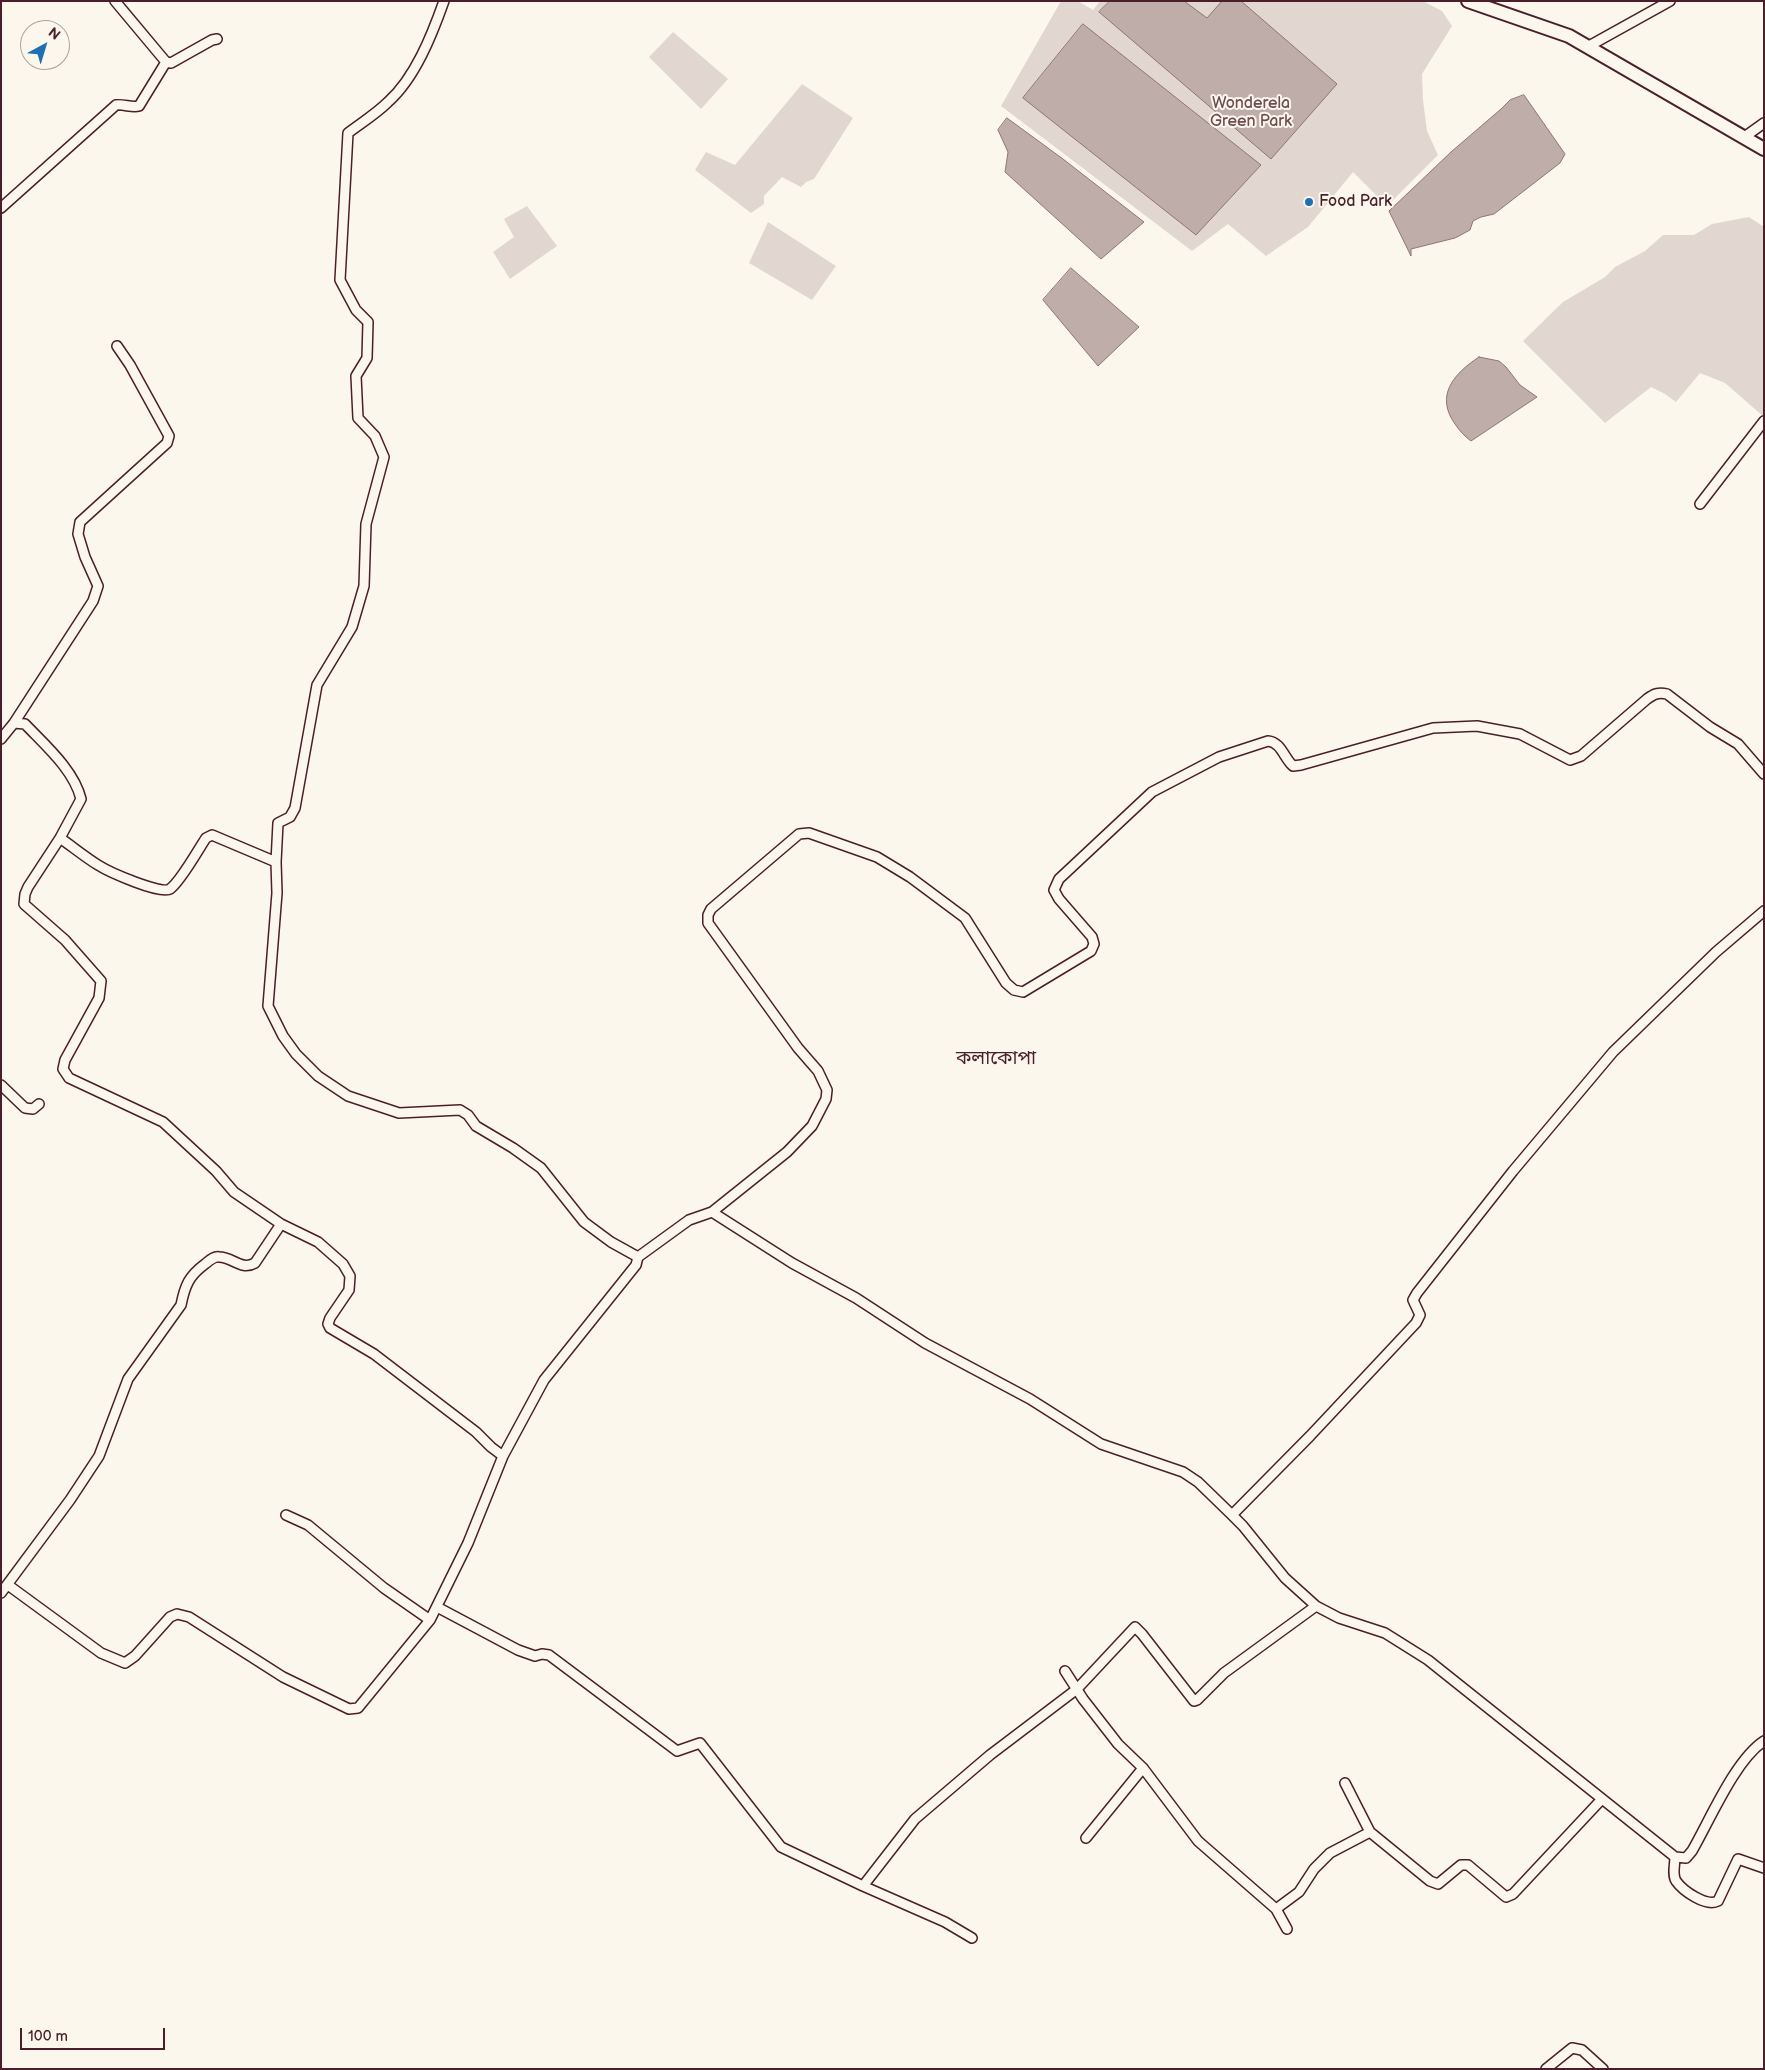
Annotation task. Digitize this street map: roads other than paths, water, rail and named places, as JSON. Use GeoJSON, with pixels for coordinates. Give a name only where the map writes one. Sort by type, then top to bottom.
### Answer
{"type":"FeatureCollection","features":[{"type":"Feature","properties":{"kind":"main road"},"geometry":{"type":"LineString","coordinates":[[1468,1],[1570,36],[1764,149]]}},
{"type":"Feature","properties":{"kind":"street"},"geometry":{"type":"LineString","coordinates":[[115,1],[166,62],[171,64],[212,40],[217,39]]}},
{"type":"Feature","properties":{"kind":"street"},"geometry":{"type":"LineString","coordinates":[[444,1],[425,48],[410,74],[389,102],[348,133],[340,280],[356,310],[368,322],[367,358],[356,376],[358,418],[375,436],[384,457],[366,524],[364,586],[352,627],[317,685],[295,808],[290,816],[278,823],[277,893],[268,1006],[283,1036],[296,1054],[318,1076],[348,1096],[399,1113],[460,1110],[468,1115],[476,1126],[513,1148],[541,1168],[584,1222],[611,1242],[638,1257]]}},
{"type":"Feature","properties":{"kind":"street"},"geometry":{"type":"LineString","coordinates":[[1589,46],[1670,1]]}},
{"type":"Feature","properties":{"kind":"street"},"geometry":{"type":"LineString","coordinates":[[1,208],[116,105],[139,106],[166,62]]}},
{"type":"Feature","properties":{"kind":"street"},"geometry":{"type":"LineString","coordinates":[[1743,138],[1764,123]]}},
{"type":"Feature","properties":{"kind":"street"},"geometry":{"type":"LineString","coordinates":[[1,739],[14,723],[93,601],[98,586],[85,557],[78,534],[80,522],[167,443],[169,436],[130,365],[117,346]]}},
{"type":"Feature","properties":{"kind":"street"},"geometry":{"type":"LineString","coordinates":[[1700,504],[1764,421]]}},
{"type":"Feature","properties":{"kind":"street"},"geometry":{"type":"LineString","coordinates":[[8,1585],[112,1659],[125,1663],[135,1656],[170,1617],[177,1614],[188,1617],[283,1677],[349,1710],[358,1708],[430,1620],[468,1543],[504,1456],[544,1380],[636,1265],[638,1257],[689,1220],[712,1212],[787,1152],[812,1126],[826,1099],[826,1090],[818,1071],[798,1048],[708,923],[708,915],[711,909],[799,834],[809,833],[877,857],[910,877],[965,918],[1006,983],[1014,990],[1023,992],[1091,951],[1094,944],[1092,937],[1059,899],[1054,890],[1059,879],[1152,792],[1219,757],[1268,741],[1278,745],[1287,761],[1293,766],[1433,728],[1477,726],[1520,734],[1570,760],[1581,756],[1647,699],[1654,694],[1660,693],[1667,694],[1710,728],[1738,744],[1764,774]]}},
{"type":"Feature","properties":{"kind":"street"},"geometry":{"type":"LineString","coordinates":[[14,723],[25,724],[59,760],[82,799],[60,838],[28,887],[24,904],[66,940],[102,981],[99,998],[65,1060],[63,1070],[69,1078],[163,1122],[216,1171],[234,1192],[281,1224],[318,1242],[344,1264],[350,1276],[349,1290],[330,1318],[328,1324],[330,1328],[388,1364],[504,1456]]}},
{"type":"Feature","properties":{"kind":"street"},"geometry":{"type":"LineString","coordinates":[[60,838],[100,866],[130,880],[164,891],[170,889],[177,882],[206,838],[212,834],[276,862]]}},
{"type":"Feature","properties":{"kind":"street"},"geometry":{"type":"LineString","coordinates":[[1232,1515],[1317,1429],[1416,1323],[1420,1315],[1413,1300],[1416,1293],[1613,1052],[1716,952],[1764,911]]}},
{"type":"Feature","properties":{"kind":"street"},"geometry":{"type":"LineString","coordinates":[[1,1085],[25,1108],[33,1109],[39,1104]]}},
{"type":"Feature","properties":{"kind":"street"},"geometry":{"type":"LineString","coordinates":[[712,1212],[792,1263],[856,1298],[925,1343],[1030,1399],[1101,1444],[1183,1472],[1198,1482],[1243,1526],[1285,1578],[1316,1606],[1339,1618],[1384,1633],[1428,1660],[1601,1800],[1675,1857],[1686,1858],[1692,1851],[1742,1761],[1754,1748],[1764,1741]]}},
{"type":"Feature","properties":{"kind":"street"},"geometry":{"type":"LineString","coordinates":[[1,1593],[70,1500],[99,1456],[128,1379],[181,1305],[183,1292],[192,1273],[220,1256],[242,1266],[249,1267],[255,1263],[281,1224]]}},
{"type":"Feature","properties":{"kind":"street"},"geometry":{"type":"LineString","coordinates":[[286,1515],[308,1525],[384,1588],[430,1620]]}},
{"type":"Feature","properties":{"kind":"street"},"geometry":{"type":"LineString","coordinates":[[863,1886],[915,1819],[990,1755],[1077,1689],[1135,1627],[1190,1699],[1194,1701],[1224,1673],[1316,1606]]}},
{"type":"Feature","properties":{"kind":"street"},"geometry":{"type":"LineString","coordinates":[[437,1607],[518,1650],[535,1656],[542,1654],[550,1655],[677,1751],[700,1743],[781,1847],[945,1922],[972,1938]]}},
{"type":"Feature","properties":{"kind":"street"},"geometry":{"type":"LineString","coordinates":[[1066,1672],[1118,1744],[1142,1768],[1198,1840],[1276,1910],[1287,1929]]}},
{"type":"Feature","properties":{"kind":"street"},"geometry":{"type":"LineString","coordinates":[[1086,1838],[1142,1768]]}},
{"type":"Feature","properties":{"kind":"street"},"geometry":{"type":"LineString","coordinates":[[1345,1783],[1370,1832],[1430,1881],[1438,1884],[1461,1865],[1468,1865],[1506,1897],[1512,1894],[1601,1800]]}},
{"type":"Feature","properties":{"kind":"street"},"geometry":{"type":"LineString","coordinates":[[1276,1910],[1300,1892],[1314,1869],[1330,1853],[1370,1832]]}},
{"type":"Feature","properties":{"kind":"street"},"geometry":{"type":"LineString","coordinates":[[1675,1857],[1674,1875],[1676,1881],[1698,1899],[1709,1903],[1718,1901],[1738,1859],[1764,1868]]}},
{"type":"Feature","properties":{"kind":"street"},"geometry":{"type":"LineString","coordinates":[[1546,2069],[1572,2048],[1582,2050],[1603,2069]]}},
{"type":"Feature","properties":{"kind":"place","name":"Food Park"},"geometry":{"type":"Point","coordinates":[1309,202]}},
{"type":"Feature","properties":{"kind":"district","name":"কলাকোপা"},"geometry":{"type":"Point","coordinates":[996,1059]}},
{"type":"Feature","properties":{"kind":"park label","name":"Wonderela Green Park"},"geometry":{"type":"Point","coordinates":[1251,113]}}]}
